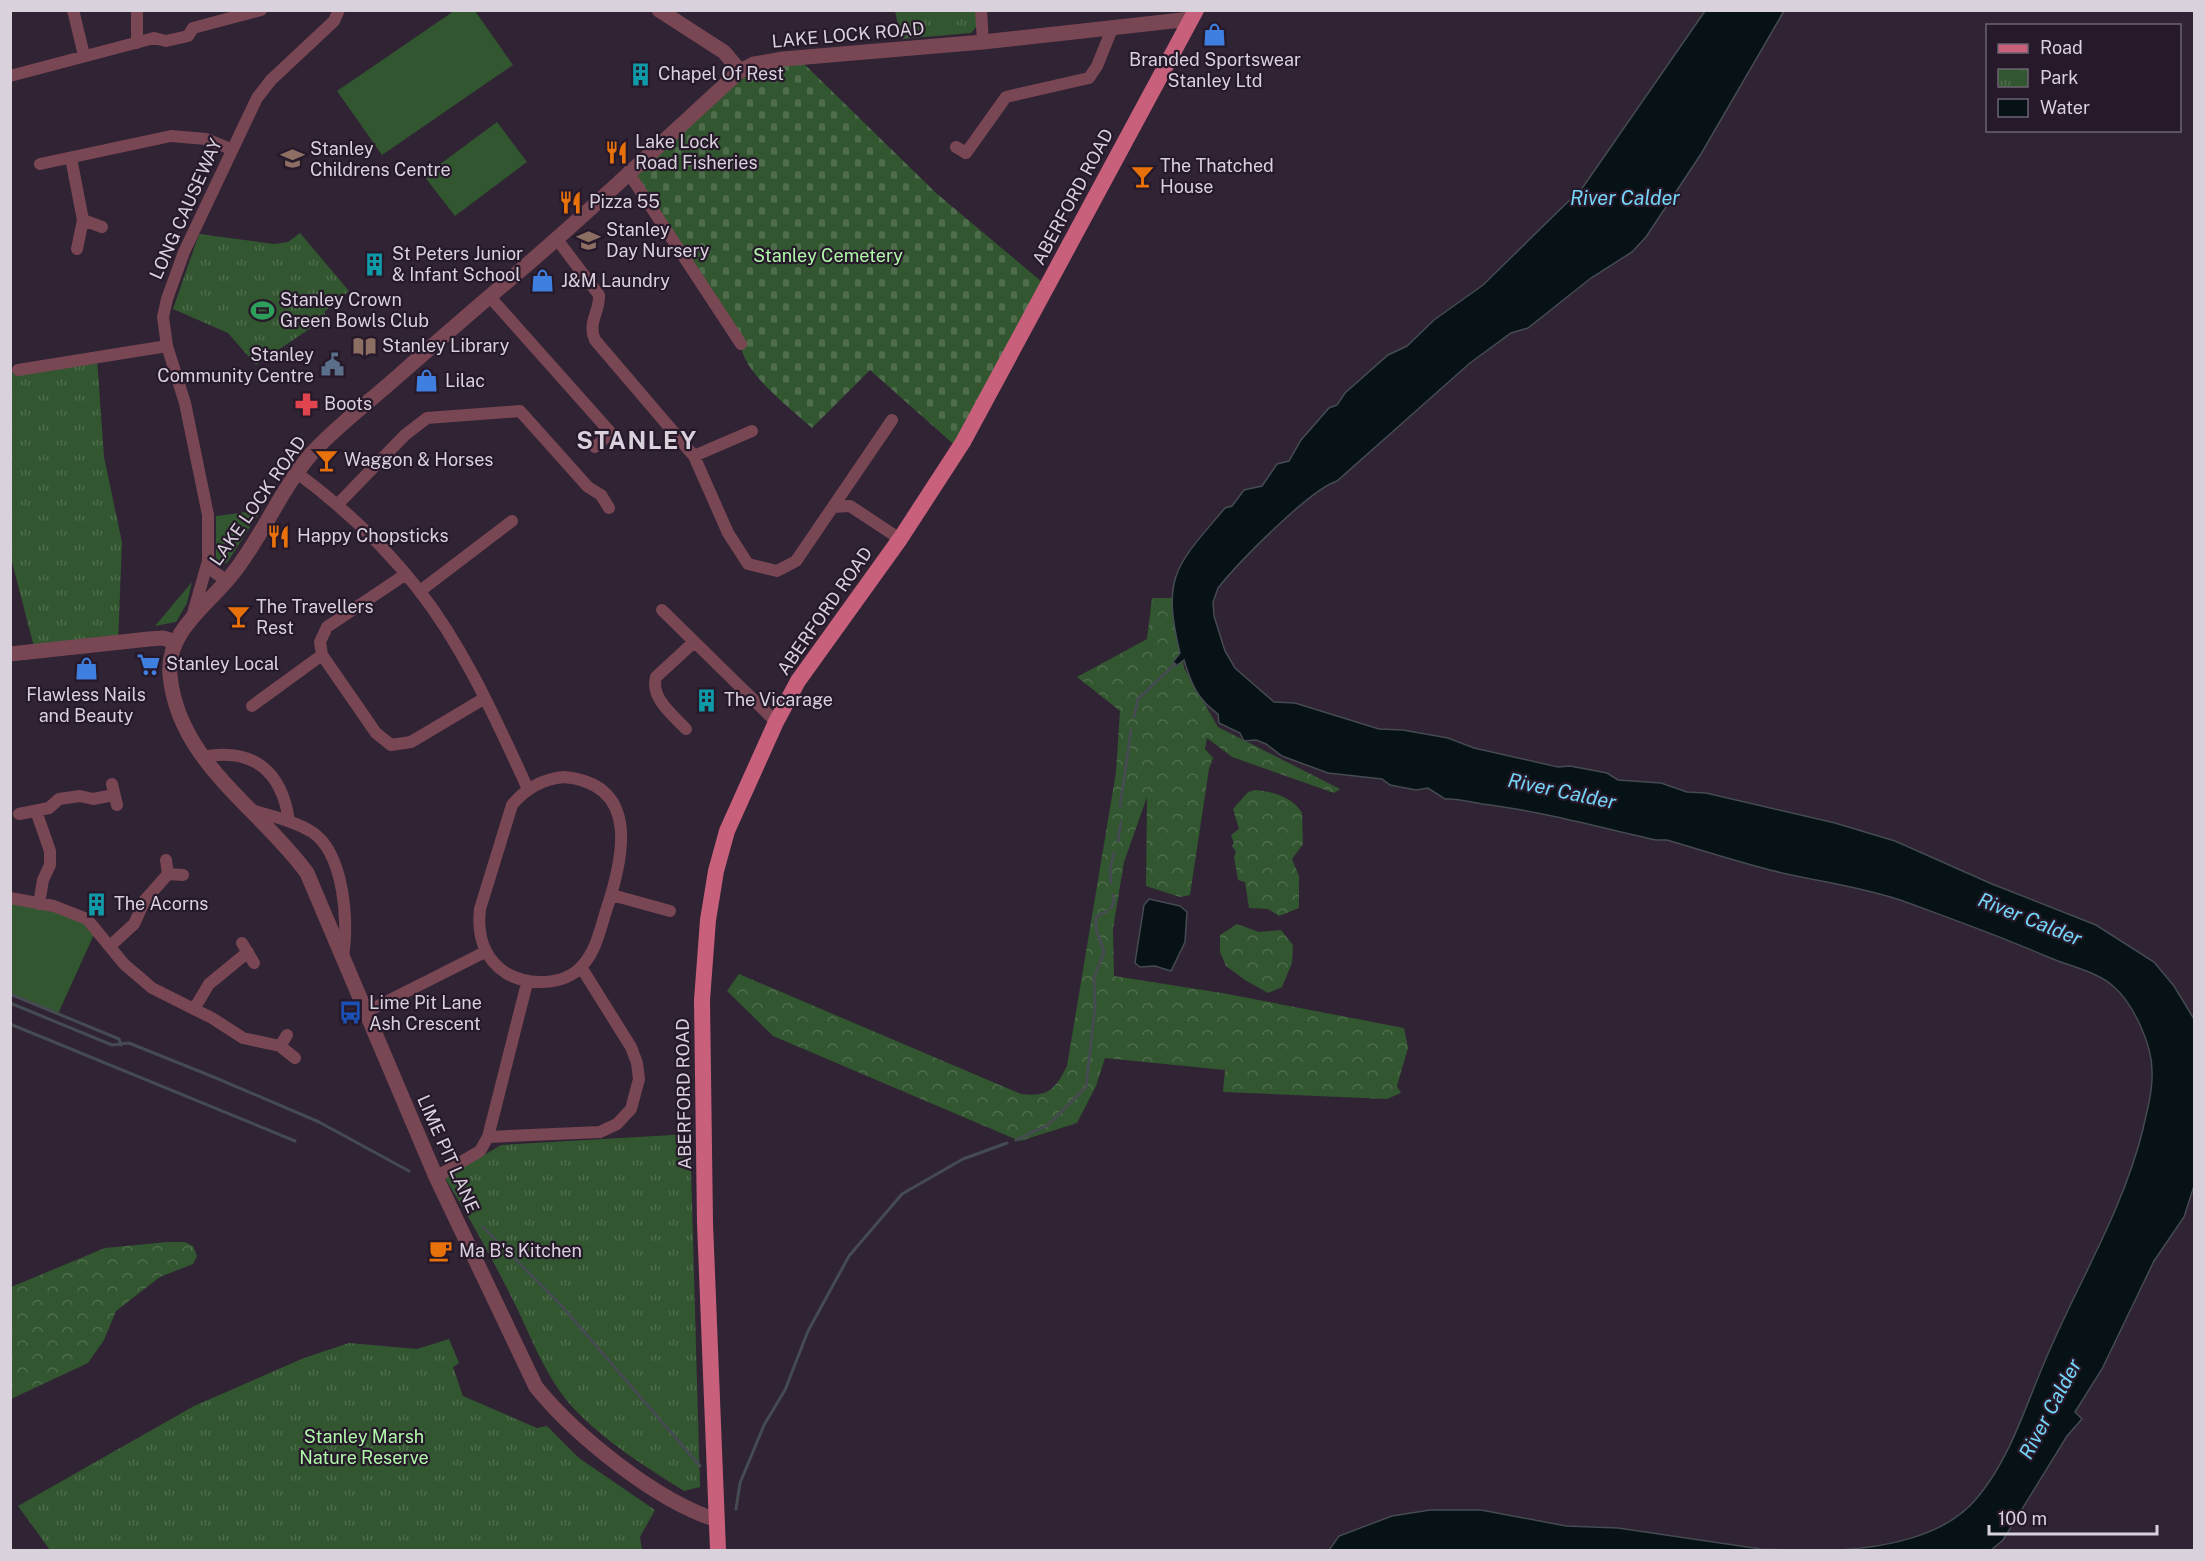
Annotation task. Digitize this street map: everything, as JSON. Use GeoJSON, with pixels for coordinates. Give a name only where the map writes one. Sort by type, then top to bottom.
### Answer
{"type":"FeatureCollection","features":[{"type":"Feature","properties":{"kind":"main road","name":"ABERFORD ROAD"},"geometry":{"type":"LineString","coordinates":[[718,1551],[705,1223],[702,1000],[716,871],[727,831],[776,722],[798,681],[900,539],[963,442],[1193,15]]}},
{"type":"Feature","properties":{"kind":"street"},"geometry":{"type":"LineString","coordinates":[[72,10],[84,55]]}},
{"type":"Feature","properties":{"kind":"street"},"geometry":{"type":"LineString","coordinates":[[137,10],[137,43]]}},
{"type":"Feature","properties":{"kind":"street"},"geometry":{"type":"LineString","coordinates":[[10,76],[154,38],[166,41],[188,36],[194,28],[261,10]]}},
{"type":"Feature","properties":{"kind":"street","name":"LONG CAUSEWAY"},"geometry":{"type":"LineString","coordinates":[[192,618],[208,561],[207,515],[185,403],[167,346],[164,317],[170,291],[184,252],[256,98],[334,21],[339,10]]}},
{"type":"Feature","properties":{"kind":"street"},"geometry":{"type":"LineString","coordinates":[[659,10],[724,52],[740,71]]}},
{"type":"Feature","properties":{"kind":"street"},"geometry":{"type":"LineString","coordinates":[[981,10],[983,42]]}},
{"type":"Feature","properties":{"kind":"street","name":"LAKE LOCK ROAD"},"geometry":{"type":"LineString","coordinates":[[176,642],[192,618],[227,581],[297,473],[332,432],[556,238],[740,71],[754,64],[783,58],[1112,29],[1193,15]]}},
{"type":"Feature","properties":{"kind":"street"},"geometry":{"type":"LineString","coordinates":[[956,147],[966,153],[1006,97],[1089,78],[1097,66],[1112,29]]}},
{"type":"Feature","properties":{"kind":"street"},"geometry":{"type":"LineString","coordinates":[[40,164],[171,136],[206,139],[231,149]]}},
{"type":"Feature","properties":{"kind":"street"},"geometry":{"type":"LineString","coordinates":[[71,158],[83,220],[77,249]]}},
{"type":"Feature","properties":{"kind":"street"},"geometry":{"type":"LineString","coordinates":[[628,172],[741,344]]}},
{"type":"Feature","properties":{"kind":"street"},"geometry":{"type":"LineString","coordinates":[[83,220],[102,227]]}},
{"type":"Feature","properties":{"kind":"street"},"geometry":{"type":"LineString","coordinates":[[556,238],[599,295],[599,305],[591,326],[595,340],[694,456],[737,552],[748,564],[777,571],[796,561],[892,420]]}},
{"type":"Feature","properties":{"kind":"street"},"geometry":{"type":"LineString","coordinates":[[489,296],[611,433],[595,447]]}},
{"type":"Feature","properties":{"kind":"street"},"geometry":{"type":"LineString","coordinates":[[18,370],[167,346]]}},
{"type":"Feature","properties":{"kind":"street"},"geometry":{"type":"LineString","coordinates":[[338,504],[405,435],[427,418],[520,411],[588,487],[601,495],[609,508]]}},
{"type":"Feature","properties":{"kind":"street"},"geometry":{"type":"LineString","coordinates":[[694,456],[754,430]]}},
{"type":"Feature","properties":{"kind":"street"},"geometry":{"type":"LineString","coordinates":[[297,473],[338,504],[420,591],[485,698],[528,789]]}},
{"type":"Feature","properties":{"kind":"street"},"geometry":{"type":"LineString","coordinates":[[833,507],[850,506],[900,539]]}},
{"type":"Feature","properties":{"kind":"street"},"geometry":{"type":"LineString","coordinates":[[420,591],[512,521]]}},
{"type":"Feature","properties":{"kind":"street"},"geometry":{"type":"LineString","coordinates":[[208,561],[213,571],[227,581]]}},
{"type":"Feature","properties":{"kind":"street"},"geometry":{"type":"LineString","coordinates":[[406,574],[327,627],[320,642],[322,655],[376,733],[391,745],[411,742],[485,698]]}},
{"type":"Feature","properties":{"kind":"street"},"geometry":{"type":"LineString","coordinates":[[662,610],[776,722]]}},
{"type":"Feature","properties":{"kind":"street"},"geometry":{"type":"LineString","coordinates":[[10,654],[156,638],[176,642]]}},
{"type":"Feature","properties":{"kind":"street","name":"LIME PIT LANE"},"geometry":{"type":"LineString","coordinates":[[176,642],[170,673],[176,712],[188,738],[202,757],[290,850],[307,873],[436,1177],[521,1359],[542,1395],[567,1422],[596,1447],[671,1500],[693,1512],[717,1520]]}},
{"type":"Feature","properties":{"kind":"street"},"geometry":{"type":"LineString","coordinates":[[686,729],[657,696],[654,684],[656,677],[694,642]]}},
{"type":"Feature","properties":{"kind":"street"},"geometry":{"type":"LineString","coordinates":[[252,706],[322,655]]}},
{"type":"Feature","properties":{"kind":"street"},"geometry":{"type":"LineString","coordinates":[[202,757],[234,754],[247,757],[261,766],[281,789],[289,821]]}},
{"type":"Feature","properties":{"kind":"street"},"geometry":{"type":"LineString","coordinates":[[551,778],[576,778],[591,784],[610,800],[617,812],[623,834],[612,895],[597,940],[581,967],[558,979],[528,983],[504,972],[485,952],[479,927],[480,909],[506,816],[512,805],[528,789],[551,778]]}},
{"type":"Feature","properties":{"kind":"street"},"geometry":{"type":"LineString","coordinates":[[18,814],[49,808],[59,799],[80,795],[93,798],[114,795]]}},
{"type":"Feature","properties":{"kind":"street","name":"LIME PIT LANE"},"geometry":{"type":"LineString","coordinates":[[251,810],[289,821],[312,832],[325,843],[333,856],[338,873],[346,938],[343,956]]}},
{"type":"Feature","properties":{"kind":"street"},"geometry":{"type":"LineString","coordinates":[[36,811],[50,851],[50,865],[43,880],[39,904]]}},
{"type":"Feature","properties":{"kind":"street"},"geometry":{"type":"LineString","coordinates":[[110,946],[134,924],[146,900],[168,874],[166,861]]}},
{"type":"Feature","properties":{"kind":"street"},"geometry":{"type":"LineString","coordinates":[[168,874],[183,875]]}},
{"type":"Feature","properties":{"kind":"street"},"geometry":{"type":"LineString","coordinates":[[612,895],[670,911]]}},
{"type":"Feature","properties":{"kind":"street"},"geometry":{"type":"LineString","coordinates":[[10,898],[54,906],[87,919],[135,976],[152,988],[243,1038],[284,1041],[295,1059]]}},
{"type":"Feature","properties":{"kind":"street"},"geometry":{"type":"LineString","coordinates":[[366,1012],[485,952]]}},
{"type":"Feature","properties":{"kind":"street"},"geometry":{"type":"LineString","coordinates":[[194,1010],[209,984],[248,953]]}},
{"type":"Feature","properties":{"kind":"street"},"geometry":{"type":"LineString","coordinates":[[488,1137],[600,1132],[617,1124],[632,1109],[639,1079],[631,1047],[581,967]]}},
{"type":"Feature","properties":{"kind":"street"},"geometry":{"type":"LineString","coordinates":[[436,1177],[480,1151],[488,1137],[528,983]]}},
{"type":"Feature","properties":{"kind":"green space"},"geometry":{"type":"Polygon","coordinates":[[[454,11],[475,11],[513,65],[382,155],[337,91],[454,11]]]}},
{"type":"Feature","properties":{"kind":"green space"},"geometry":{"type":"Polygon","coordinates":[[[895,11],[977,11],[978,25],[971,33],[901,39],[895,11]]]}},
{"type":"Feature","properties":{"kind":"green space","name":"Stanley Cemetery"},"geometry":{"type":"Polygon","coordinates":[[[798,58],[936,193],[1048,287],[959,449],[870,370],[812,428],[781,401],[749,366],[743,355],[741,344],[628,172],[740,71],[798,58]]]}},
{"type":"Feature","properties":{"kind":"green space"},"geometry":{"type":"Polygon","coordinates":[[[497,122],[527,162],[455,216],[424,176],[497,122]]]}},
{"type":"Feature","properties":{"kind":"green space"},"geometry":{"type":"Polygon","coordinates":[[[300,233],[349,291],[324,312],[327,317],[256,365],[228,333],[173,309],[199,234],[274,244],[288,242],[300,233]]]}},
{"type":"Feature","properties":{"kind":"green space"},"geometry":{"type":"Polygon","coordinates":[[[97,358],[104,457],[122,542],[118,643],[35,651],[11,558],[10,373],[97,358]]]}},
{"type":"Feature","properties":{"kind":"green space"},"geometry":{"type":"Polygon","coordinates":[[[261,510],[227,563],[219,565],[216,558],[216,516],[261,510]]]}},
{"type":"Feature","properties":{"kind":"green space"},"geometry":{"type":"Polygon","coordinates":[[[192,582],[187,603],[176,622],[155,626],[192,582]]]}},
{"type":"Feature","properties":{"kind":"green space"},"geometry":{"type":"Polygon","coordinates":[[[1152,598],[1173,598],[1184,668],[1218,727],[1340,789],[1334,793],[1232,757],[1207,738],[1205,749],[1213,758],[1209,769],[1190,895],[1180,897],[1146,886],[1147,797],[1124,862],[1113,929],[1114,976],[1222,993],[1404,1028],[1408,1048],[1397,1086],[1401,1093],[1387,1099],[1223,1092],[1225,1070],[1105,1058],[1096,1086],[1077,1123],[1020,1141],[773,1036],[727,991],[739,974],[1021,1094],[1044,1093],[1059,1081],[1067,1066],[1116,772],[1120,711],[1077,677],[1147,639],[1152,598]]]}},
{"type":"Feature","properties":{"kind":"green space"},"geometry":{"type":"Polygon","coordinates":[[[1255,790],[1282,796],[1298,807],[1302,813],[1303,844],[1292,859],[1299,876],[1299,908],[1279,916],[1268,909],[1249,908],[1245,882],[1238,880],[1234,857],[1236,852],[1232,846],[1234,843],[1231,835],[1239,829],[1233,809],[1248,792],[1255,790]]]}},
{"type":"Feature","properties":{"kind":"green space"},"geometry":{"type":"Polygon","coordinates":[[[10,898],[54,906],[96,930],[58,1014],[11,994],[10,898]]]}},
{"type":"Feature","properties":{"kind":"green space"},"geometry":{"type":"Polygon","coordinates":[[[1237,924],[1259,932],[1281,930],[1293,945],[1292,963],[1282,987],[1268,993],[1226,966],[1220,952],[1220,935],[1237,924]]]}},
{"type":"Feature","properties":{"kind":"green space"},"geometry":{"type":"Polygon","coordinates":[[[690,1134],[700,1487],[684,1491],[608,1439],[568,1402],[545,1368],[499,1273],[445,1178],[501,1145],[690,1134]]]}},
{"type":"Feature","properties":{"kind":"green space"},"geometry":{"type":"Polygon","coordinates":[[[185,1242],[193,1246],[197,1256],[193,1264],[160,1277],[116,1311],[104,1340],[88,1363],[11,1399],[11,1287],[105,1248],[185,1242]]]}},
{"type":"Feature","properties":{"kind":"green space","name":"Stanley Marsh Nature Reserve"},"geometry":{"type":"Polygon","coordinates":[[[449,1339],[459,1363],[453,1367],[463,1396],[537,1428],[547,1426],[579,1458],[655,1510],[640,1537],[642,1550],[50,1550],[18,1506],[194,1406],[304,1358],[349,1343],[417,1349],[449,1339]]]}},
{"type":"Feature","properties":{"kind":"water","name":"River Calder"},"geometry":{"type":"Polygon","coordinates":[[[1705,11],[1784,11],[1701,154],[1646,237],[1632,252],[1591,278],[1528,328],[1511,333],[1470,363],[1337,481],[1309,498],[1292,512],[1218,588],[1213,602],[1214,616],[1225,651],[1235,668],[1274,702],[1295,703],[1379,729],[1403,730],[1448,738],[1474,748],[1558,767],[1570,766],[1607,773],[1618,780],[1661,783],[1687,792],[1706,793],[1835,823],[1895,841],[1992,884],[2096,925],[2154,962],[2174,986],[2194,1019],[2194,1186],[2184,1217],[2154,1261],[2102,1369],[2075,1412],[2082,1419],[2067,1436],[2003,1540],[1991,1550],[1836,1550],[1893,1543],[1931,1531],[1948,1522],[1977,1498],[2009,1447],[2060,1326],[2113,1216],[2143,1129],[2152,1086],[2151,1060],[2140,1025],[2120,993],[2106,981],[2090,973],[1887,896],[1770,870],[1667,840],[1656,840],[1526,811],[1445,799],[1428,788],[1416,790],[1390,785],[1382,779],[1328,773],[1282,756],[1266,744],[1256,740],[1244,741],[1240,733],[1219,723],[1218,714],[1196,691],[1184,660],[1176,666],[1173,662],[1180,653],[1172,605],[1173,588],[1177,573],[1195,544],[1225,508],[1232,506],[1244,490],[1262,486],[1277,464],[1289,461],[1301,440],[1329,408],[1337,405],[1345,393],[1388,355],[1407,346],[1434,320],[1483,285],[1583,187],[1705,11]]]}},
{"type":"Feature","properties":{"kind":"water"},"geometry":{"type":"Polygon","coordinates":[[[1149,899],[1180,906],[1187,912],[1185,942],[1171,971],[1155,966],[1140,967],[1135,963],[1144,905],[1149,899]]]}},
{"type":"Feature","properties":{"kind":"water"},"geometry":{"type":"Polygon","coordinates":[[[1430,1510],[1481,1510],[1566,1526],[1618,1528],[1761,1549],[1805,1550],[1329,1550],[1339,1536],[1392,1516],[1430,1510]]]}},
{"type":"Feature","properties":{"kind":"waterway"},"geometry":{"type":"LineString","coordinates":[[1134,717],[1138,699],[1175,664]]}},
{"type":"Feature","properties":{"kind":"waterway"},"geometry":{"type":"LineString","coordinates":[[1120,807],[1131,730]]}},
{"type":"Feature","properties":{"kind":"waterway"},"geometry":{"type":"LineString","coordinates":[[1118,841],[1121,822]]}},
{"type":"Feature","properties":{"kind":"waterway"},"geometry":{"type":"LineString","coordinates":[[1111,883],[1110,870],[1114,853]]}},
{"type":"Feature","properties":{"kind":"waterway"},"geometry":{"type":"LineString","coordinates":[[1111,908],[1114,903],[1113,895]]}},
{"type":"Feature","properties":{"kind":"waterway"},"geometry":{"type":"LineString","coordinates":[[1016,1140],[1048,1125],[1086,1087],[1095,1007],[1094,978],[1104,952],[1096,929],[1096,917],[1107,911]]}},
{"type":"Feature","properties":{"kind":"waterway"},"geometry":{"type":"LineString","coordinates":[[10,994],[119,1039],[121,1045]]}},
{"type":"Feature","properties":{"kind":"waterway"},"geometry":{"type":"LineString","coordinates":[[10,1003],[112,1045],[129,1043],[216,1078],[319,1122],[409,1171]]}},
{"type":"Feature","properties":{"kind":"waterway"},"geometry":{"type":"LineString","coordinates":[[10,1024],[295,1141]]}},
{"type":"Feature","properties":{"kind":"waterway"},"geometry":{"type":"LineString","coordinates":[[736,1509],[740,1483],[764,1425],[785,1390],[808,1331],[849,1256],[902,1194],[963,1159],[1007,1143]]}},
{"type":"Feature","properties":{"kind":"waterway"},"geometry":{"type":"LineString","coordinates":[[483,1227],[560,1304],[700,1466]]}},
{"type":"Feature","properties":{"kind":"place","name":"Branded Sportswear Stanley Ltd"},"geometry":{"type":"Point","coordinates":[1215,34]}},
{"type":"Feature","properties":{"kind":"place","name":"Chapel Of Rest"},"geometry":{"type":"Point","coordinates":[640,74]}},
{"type":"Feature","properties":{"kind":"place","name":"Lake Lock Road Fisheries"},"geometry":{"type":"Point","coordinates":[617,152]}},
{"type":"Feature","properties":{"kind":"place","name":"Stanley Childrens Centre"},"geometry":{"type":"Point","coordinates":[292,159]}},
{"type":"Feature","properties":{"kind":"place","name":"The Thatched House"},"geometry":{"type":"Point","coordinates":[1142,176]}},
{"type":"Feature","properties":{"kind":"place","name":"Pizza 55"},"geometry":{"type":"Point","coordinates":[571,202]}},
{"type":"Feature","properties":{"kind":"place","name":"Stanley Day Nursery"},"geometry":{"type":"Point","coordinates":[588,240]}},
{"type":"Feature","properties":{"kind":"place","name":"St Peters Junior & Infant School"},"geometry":{"type":"Point","coordinates":[374,264]}},
{"type":"Feature","properties":{"kind":"place","name":"J&M Laundry"},"geometry":{"type":"Point","coordinates":[543,281]}},
{"type":"Feature","properties":{"kind":"place","name":"Stanley Crown Green Bowls Club"},"geometry":{"type":"Point","coordinates":[262,310]}},
{"type":"Feature","properties":{"kind":"place","name":"Stanley Library"},"geometry":{"type":"Point","coordinates":[364,346]}},
{"type":"Feature","properties":{"kind":"place","name":"Stanley Community Centre"},"geometry":{"type":"Point","coordinates":[332,365]}},
{"type":"Feature","properties":{"kind":"place","name":"Lilac"},"geometry":{"type":"Point","coordinates":[427,381]}},
{"type":"Feature","properties":{"kind":"place","name":"Boots"},"geometry":{"type":"Point","coordinates":[306,404]}},
{"type":"Feature","properties":{"kind":"place","name":"Waggon & Horses"},"geometry":{"type":"Point","coordinates":[326,460]}},
{"type":"Feature","properties":{"kind":"place","name":"Happy Chopsticks"},"geometry":{"type":"Point","coordinates":[279,536]}},
{"type":"Feature","properties":{"kind":"place","name":"The Travellers Rest"},"geometry":{"type":"Point","coordinates":[238,617]}},
{"type":"Feature","properties":{"kind":"place","name":"Stanley Local"},"geometry":{"type":"Point","coordinates":[148,664]}},
{"type":"Feature","properties":{"kind":"place","name":"Flawless Nails and Beauty"},"geometry":{"type":"Point","coordinates":[86,669]}},
{"type":"Feature","properties":{"kind":"place","name":"The Vicarage"},"geometry":{"type":"Point","coordinates":[706,700]}},
{"type":"Feature","properties":{"kind":"place","name":"The Acorns"},"geometry":{"type":"Point","coordinates":[96,904]}},
{"type":"Feature","properties":{"kind":"place","name":"Lime Pit Lane Ash Crescent"},"geometry":{"type":"Point","coordinates":[351,1013]}},
{"type":"Feature","properties":{"kind":"place","name":"Ma B's Kitchen"},"geometry":{"type":"Point","coordinates":[441,1251]}},
{"type":"Feature","properties":{"kind":"district","name":"STANLEY"},"geometry":{"type":"Point","coordinates":[637,441]}}]}
